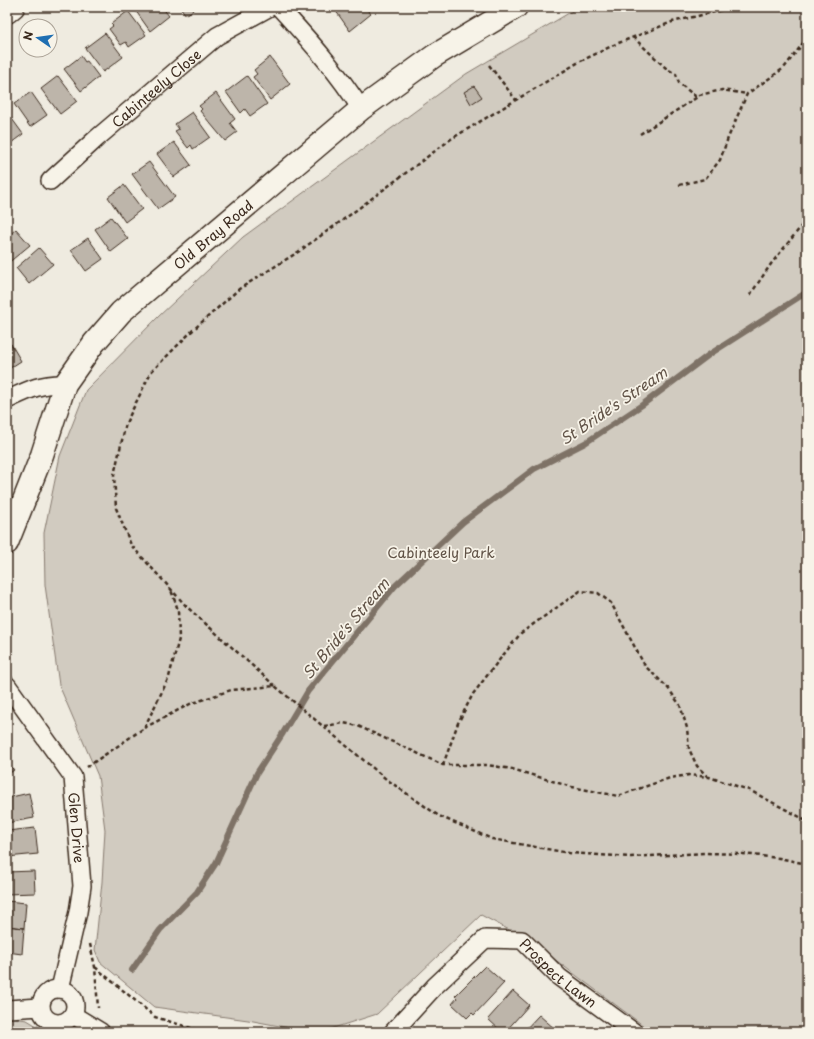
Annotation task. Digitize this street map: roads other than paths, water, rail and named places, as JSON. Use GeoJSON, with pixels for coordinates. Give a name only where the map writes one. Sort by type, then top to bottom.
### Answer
{"type":"FeatureCollection","features":[{"type":"Feature","properties":{"kind":"main road"},"geometry":{"type":"LineString","coordinates":[[7,12],[13,7]]}},
{"type":"Feature","properties":{"kind":"main road","name":"Old Bray Road"},"geometry":{"type":"LineString","coordinates":[[7,543],[42,455],[65,384],[94,343],[121,312],[361,109],[434,56],[516,7]]}},
{"type":"Feature","properties":{"kind":"street","name":"Cabinteely Close"},"geometry":{"type":"LineString","coordinates":[[50,181],[97,138],[217,36],[270,7]]}},
{"type":"Feature","properties":{"kind":"street"},"geometry":{"type":"LineString","coordinates":[[279,7],[351,93],[361,109]]}},
{"type":"Feature","properties":{"kind":"street"},"geometry":{"type":"LineString","coordinates":[[7,400],[36,386],[51,383],[65,384]]}},
{"type":"Feature","properties":{"kind":"street","name":"Glen Drive"},"geometry":{"type":"LineString","coordinates":[[7,685],[73,777],[82,886],[78,912],[60,989]]}},
{"type":"Feature","properties":{"kind":"street","name":"Prospect Lawn"},"geometry":{"type":"LineString","coordinates":[[393,1032],[435,986],[485,939],[522,940],[559,977],[634,1032]]}},
{"type":"Feature","properties":{"kind":"street"},"geometry":{"type":"LineString","coordinates":[[60,989],[70,994],[76,1004],[73,1015],[55,1028],[45,1017],[41,1007],[42,1001],[49,992],[60,989]]}},
{"type":"Feature","properties":{"kind":"street"},"geometry":{"type":"LineString","coordinates":[[7,1009],[41,1007]]}},
{"type":"Feature","properties":{"kind":"street"},"geometry":{"type":"LineString","coordinates":[[73,1015],[100,1032]]}},
{"type":"Feature","properties":{"kind":"waterway","name":"St Bride's Stream"},"geometry":{"type":"LineString","coordinates":[[132,970],[160,930],[197,892],[216,863],[257,773],[308,691],[395,586],[463,522],[534,469],[585,443],[642,405],[710,354],[807,292]]}},
{"type":"Feature","properties":{"kind":"park label","name":"Cabinteely Park"},"geometry":{"type":"Point","coordinates":[441,552]}}]}
